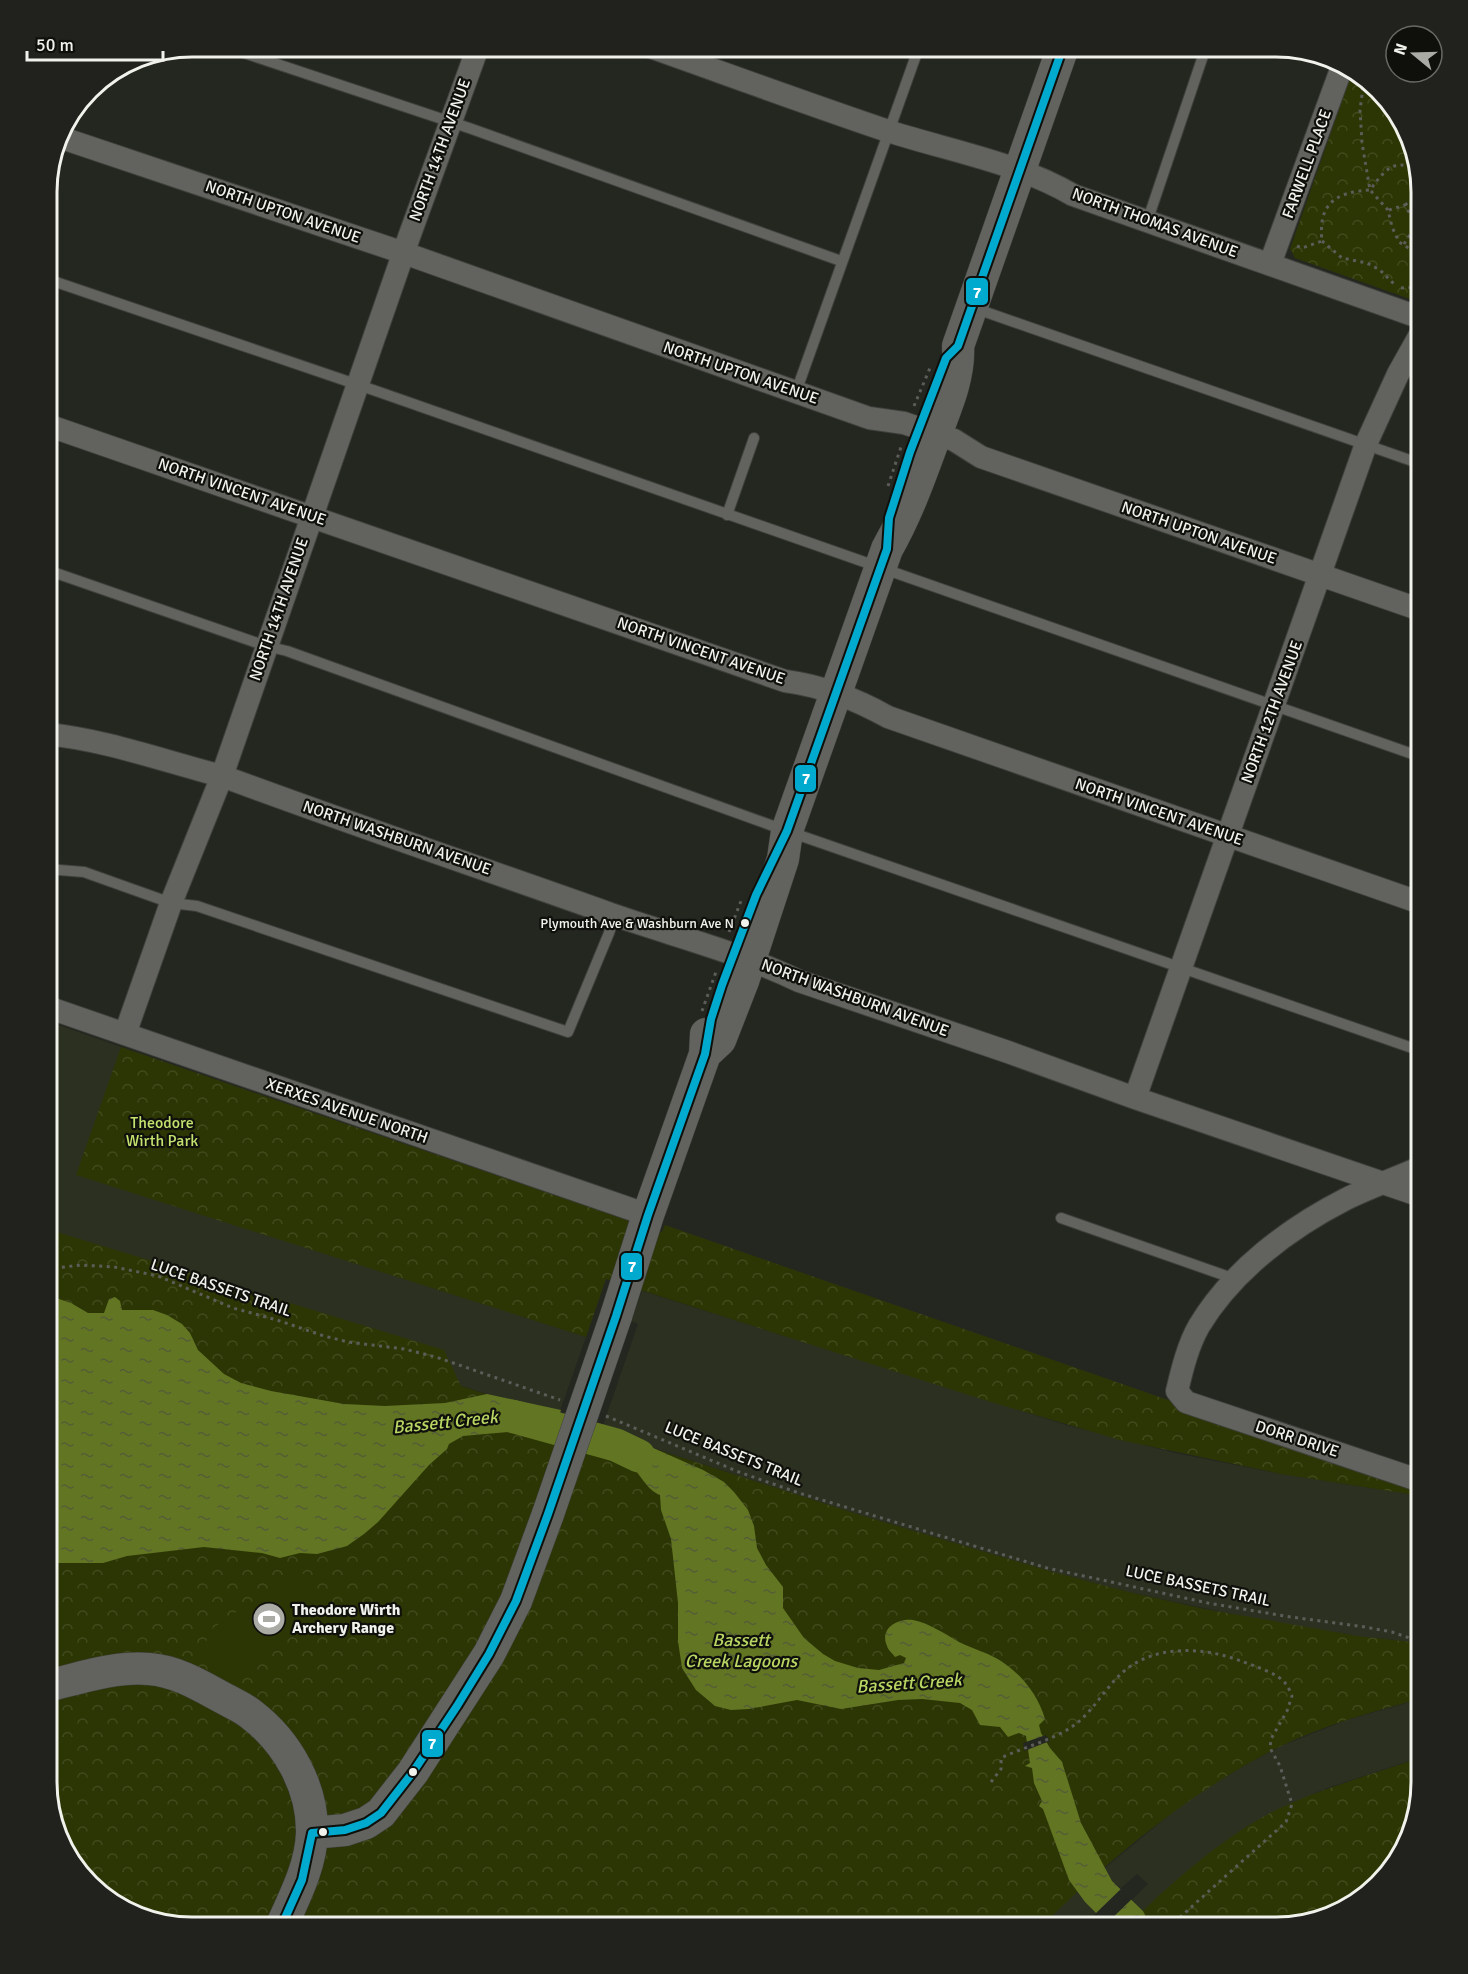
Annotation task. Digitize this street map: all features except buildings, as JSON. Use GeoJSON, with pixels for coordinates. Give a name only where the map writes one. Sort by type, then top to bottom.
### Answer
{"type":"FeatureCollection","features":[{"type":"Feature","properties":{"kind":"street","name":"NORTH 14TH AVENUE"},"geometry":{"type":"LineString","coordinates":[[125,1034],[171,903],[222,776],[474,57]]}},
{"type":"Feature","properties":{"kind":"street","name":"NORTH THOMAS AVENUE"},"geometry":{"type":"LineString","coordinates":[[678,57],[888,131],[1020,171],[1047,181],[1073,195],[1411,314]]}},
{"type":"Feature","properties":{"kind":"street"},"geometry":{"type":"LineString","coordinates":[[312,1833],[345,1830],[366,1824],[381,1814],[413,1772],[489,1654],[516,1601],[548,1514],[648,1215],[705,1054],[706,1033],[741,956],[773,854],[787,831],[883,559],[889,518],[927,431],[946,358],[958,346],[1060,57]]}},
{"type":"Feature","properties":{"kind":"street","name":"FARWELL PLACE"},"geometry":{"type":"LineString","coordinates":[[1270,264],[1340,73]]}},
{"type":"Feature","properties":{"kind":"street","name":"NORTH UPTON AVENUE"},"geometry":{"type":"LineString","coordinates":[[68,140],[404,253],[869,418],[904,423],[954,440],[981,457],[1411,606]]}},
{"type":"Feature","properties":{"kind":"street","name":"NORTH 12TH AVENUE"},"geometry":{"type":"LineString","coordinates":[[1135,1098],[1366,444],[1398,374],[1411,352]]}},
{"type":"Feature","properties":{"kind":"street","name":"NORTH VINCENT AVENUE"},"geometry":{"type":"LineString","coordinates":[[57,428],[785,681],[810,684],[836,693],[864,703],[888,717],[1411,899]]}},
{"type":"Feature","properties":{"kind":"street","name":"NORTH WASHBURN AVENUE"},"geometry":{"type":"LineString","coordinates":[[57,735],[79,737],[122,747],[222,776],[615,915],[741,956],[799,981],[1411,1193]]}},
{"type":"Feature","properties":{"kind":"street","name":"XERXES AVENUE NORTH"},"geometry":{"type":"LineString","coordinates":[[57,1010],[648,1215]]}},
{"type":"Feature","properties":{"kind":"street"},"geometry":{"type":"LineString","coordinates":[[1235,1279],[1303,1224],[1347,1198],[1411,1172]]}},
{"type":"Feature","properties":{"kind":"street","name":"DORR DRIVE"},"geometry":{"type":"LineString","coordinates":[[1235,1279],[1198,1328],[1177,1391],[1186,1402],[1411,1477]]}},
{"type":"Feature","properties":{"kind":"street"},"geometry":{"type":"LineString","coordinates":[[57,1683],[125,1668],[151,1669],[189,1679],[251,1714],[274,1735],[292,1759],[303,1784],[310,1808],[312,1833],[302,1880],[286,1917]]}},
{"type":"Feature","properties":{"kind":"lane"},"geometry":{"type":"LineString","coordinates":[[258,57],[450,122],[841,261]]}},
{"type":"Feature","properties":{"kind":"lane"},"geometry":{"type":"LineString","coordinates":[[796,392],[915,57]]}},
{"type":"Feature","properties":{"kind":"lane"},"geometry":{"type":"LineString","coordinates":[[1147,222],[1203,57]]}},
{"type":"Feature","properties":{"kind":"lane"},"geometry":{"type":"LineString","coordinates":[[57,282],[727,515],[883,559],[1274,706],[1411,753]]}},
{"type":"Feature","properties":{"kind":"lane"},"geometry":{"type":"LineString","coordinates":[[971,307],[1411,460]]}},
{"type":"Feature","properties":{"kind":"lane"},"geometry":{"type":"LineString","coordinates":[[727,515],[754,438]]}},
{"type":"Feature","properties":{"kind":"lane"},"geometry":{"type":"LineString","coordinates":[[57,573],[286,651],[787,831],[1411,1047]]}},
{"type":"Feature","properties":{"kind":"lane"},"geometry":{"type":"LineString","coordinates":[[57,870],[84,872],[171,903],[197,906],[568,1032],[615,915]]}},
{"type":"Feature","properties":{"kind":"lane"},"geometry":{"type":"LineString","coordinates":[[1061,1218],[1235,1279]]}},
{"type":"Feature","properties":{"kind":"path"},"geometry":{"type":"LineString","coordinates":[[1363,89],[1360,110],[1362,143],[1370,190],[1388,210],[1392,227],[1400,242],[1411,249]]}},
{"type":"Feature","properties":{"kind":"path"},"geometry":{"type":"LineString","coordinates":[[1408,166],[1398,164],[1388,168],[1370,190],[1343,193],[1332,201],[1324,213],[1320,227],[1322,241],[1342,258],[1367,263],[1380,270],[1391,284],[1411,289]]}},
{"type":"Feature","properties":{"kind":"path"},"geometry":{"type":"LineString","coordinates":[[1388,210],[1411,201]]}},
{"type":"Feature","properties":{"kind":"path"},"geometry":{"type":"LineString","coordinates":[[1405,205],[1411,216]]}},
{"type":"Feature","properties":{"kind":"path"},"geometry":{"type":"LineString","coordinates":[[1404,244],[1411,233]]}},
{"type":"Feature","properties":{"kind":"path"},"geometry":{"type":"LineString","coordinates":[[1292,245],[1302,248],[1322,241]]}},
{"type":"Feature","properties":{"kind":"path","name":"LUCE BASSETS TRAIL"},"geometry":{"type":"LineString","coordinates":[[57,1268],[81,1265],[114,1267],[158,1276],[233,1308],[348,1342],[404,1349],[436,1357],[567,1402]]}},
{"type":"Feature","properties":{"kind":"path","name":"LUCE BASSETS TRAIL"},"geometry":{"type":"LineString","coordinates":[[600,1413],[739,1473],[1047,1568],[1208,1603],[1383,1630],[1411,1639]]}},
{"type":"Feature","properties":{"kind":"path"},"geometry":{"type":"LineString","coordinates":[[991,1782],[1001,1769],[1001,1758],[1075,1725],[1124,1672],[1141,1661],[1160,1654],[1191,1650],[1220,1654],[1267,1671],[1286,1683],[1292,1696],[1287,1711],[1271,1739],[1270,1748],[1280,1766],[1292,1804],[1286,1822],[1181,1917]]}},
{"type":"Feature","properties":{"kind":"shaded area"},"geometry":{"type":"Polygon","coordinates":[[[57,1025],[121,1047],[77,1175],[586,1337],[558,1417],[57,1255],[57,1025]]]}},
{"type":"Feature","properties":{"kind":"shaded area"},"geometry":{"type":"Polygon","coordinates":[[[642,1291],[1066,1425],[1175,1453],[1281,1474],[1411,1494],[1411,1642],[1358,1636],[1261,1620],[1129,1592],[860,1515],[601,1431],[638,1324],[631,1321],[642,1291]]]}},
{"type":"Feature","properties":{"kind":"shaded area"},"geometry":{"type":"Polygon","coordinates":[[[1411,1702],[1411,1760],[1327,1788],[1253,1823],[1192,1868],[1143,1911],[1132,1900],[1148,1884],[1137,1874],[1121,1888],[1112,1881],[1105,1868],[1201,1792],[1281,1746],[1347,1720],[1411,1702]]]}},
{"type":"Feature","properties":{"kind":"shaded area"},"geometry":{"type":"Polygon","coordinates":[[[1077,1891],[1100,1917],[1051,1917],[1077,1891]]]}},
{"type":"Feature","properties":{"kind":"green space"},"geometry":{"type":"Polygon","coordinates":[[[1350,79],[1365,91],[1388,117],[1401,141],[1406,157],[1411,192],[1411,299],[1295,258],[1290,249],[1350,79]]]}},
{"type":"Feature","properties":{"kind":"green space","name":"Theodore Wirth Park"},"geometry":{"type":"Polygon","coordinates":[[[121,1047],[662,1232],[665,1225],[1411,1485],[1411,1494],[1281,1474],[1120,1440],[981,1399],[606,1279],[586,1337],[76,1175],[121,1047]]]}},
{"type":"Feature","properties":{"kind":"green space"},"geometry":{"type":"Polygon","coordinates":[[[57,1232],[444,1350],[461,1386],[860,1515],[1129,1592],[1205,1609],[1358,1636],[1411,1642],[1411,1702],[1331,1725],[1279,1747],[1246,1765],[1183,1805],[1124,1851],[1051,1917],[192,1917],[149,1910],[117,1894],[91,1871],[80,1857],[64,1825],[58,1799],[57,1232]]]}},
{"type":"Feature","properties":{"kind":"green space","name":"Theodore Wirth Archery Range"},"geometry":{"type":"Polygon","coordinates":[[[306,1573],[324,1609],[245,1666],[244,1678],[204,1658],[205,1644],[213,1628],[285,1579],[306,1573]]]}},
{"type":"Feature","properties":{"kind":"green space"},"geometry":{"type":"Polygon","coordinates":[[[1411,1760],[1410,1799],[1401,1833],[1383,1864],[1351,1894],[1319,1910],[1293,1916],[1137,1917],[1198,1862],[1257,1820],[1278,1809],[1411,1760]]]}},
{"type":"Feature","properties":{"kind":"water"},"geometry":{"type":"Polygon","coordinates":[[[115,1297],[120,1301],[122,1310],[153,1310],[167,1315],[182,1324],[190,1333],[198,1350],[224,1374],[241,1383],[271,1391],[344,1404],[385,1406],[445,1403],[487,1394],[561,1410],[551,1439],[508,1432],[463,1436],[449,1444],[447,1449],[429,1465],[378,1522],[347,1546],[317,1554],[300,1553],[280,1558],[262,1553],[204,1547],[127,1556],[103,1563],[57,1563],[57,1298],[88,1313],[104,1313],[109,1299],[115,1297]]]}},
{"type":"Feature","properties":{"kind":"water","name":"Bassett Creek Lagoons"},"geometry":{"type":"Polygon","coordinates":[[[602,1428],[626,1436],[703,1470],[724,1482],[748,1510],[754,1526],[757,1548],[766,1565],[783,1587],[783,1608],[804,1638],[835,1661],[858,1668],[879,1670],[904,1663],[906,1658],[900,1655],[895,1657],[888,1649],[886,1634],[891,1625],[913,1620],[931,1626],[959,1642],[996,1658],[1009,1667],[1028,1686],[1042,1710],[1045,1719],[1039,1725],[1041,1733],[1062,1762],[1081,1823],[1112,1881],[1143,1911],[1146,1917],[1100,1917],[1085,1902],[1069,1880],[1043,1809],[1039,1806],[1042,1801],[1034,1783],[1032,1768],[1025,1766],[1030,1763],[1026,1736],[1019,1733],[1008,1737],[1000,1727],[980,1725],[972,1710],[960,1703],[922,1699],[898,1700],[841,1709],[797,1700],[731,1710],[715,1706],[696,1690],[682,1668],[671,1539],[661,1510],[660,1495],[655,1493],[629,1465],[595,1449],[602,1428]]]}},
{"type":"Feature","properties":{"kind":"pier"},"geometry":{"type":"Polygon","coordinates":[[[1046,1735],[1050,1741],[1024,1751],[1023,1743],[1046,1735]]]}},
{"type":"Feature","properties":{"kind":"pier"},"geometry":{"type":"Polygon","coordinates":[[[1124,1886],[1134,1897],[1113,1917],[1094,1915],[1124,1886]]]}},
{"type":"Feature","properties":{"kind":"waterway","name":"Bassett Creek"},"geometry":{"type":"LineString","coordinates":[[511,1416],[616,1445],[639,1456]]}},
{"type":"Feature","properties":{"kind":"transit line","name":"7"},"geometry":{"type":"LineString","coordinates":[[285,1917],[302,1880],[312,1833],[345,1830],[366,1823],[381,1813],[413,1772],[457,1706],[489,1654],[516,1601],[548,1514],[648,1215],[705,1054],[711,1019],[722,985],[756,895],[787,831],[887,549],[889,518],[910,452],[946,358],[958,346],[1059,57]]}},
{"type":"Feature","properties":{"kind":"place","name":"Plymouth Ave & Washburn Ave N"},"geometry":{"type":"Point","coordinates":[745,923]}},
{"type":"Feature","properties":{"kind":"place","name":"Theodore Wirth Archery Range"},"geometry":{"type":"Point","coordinates":[269,1619]}}]}
